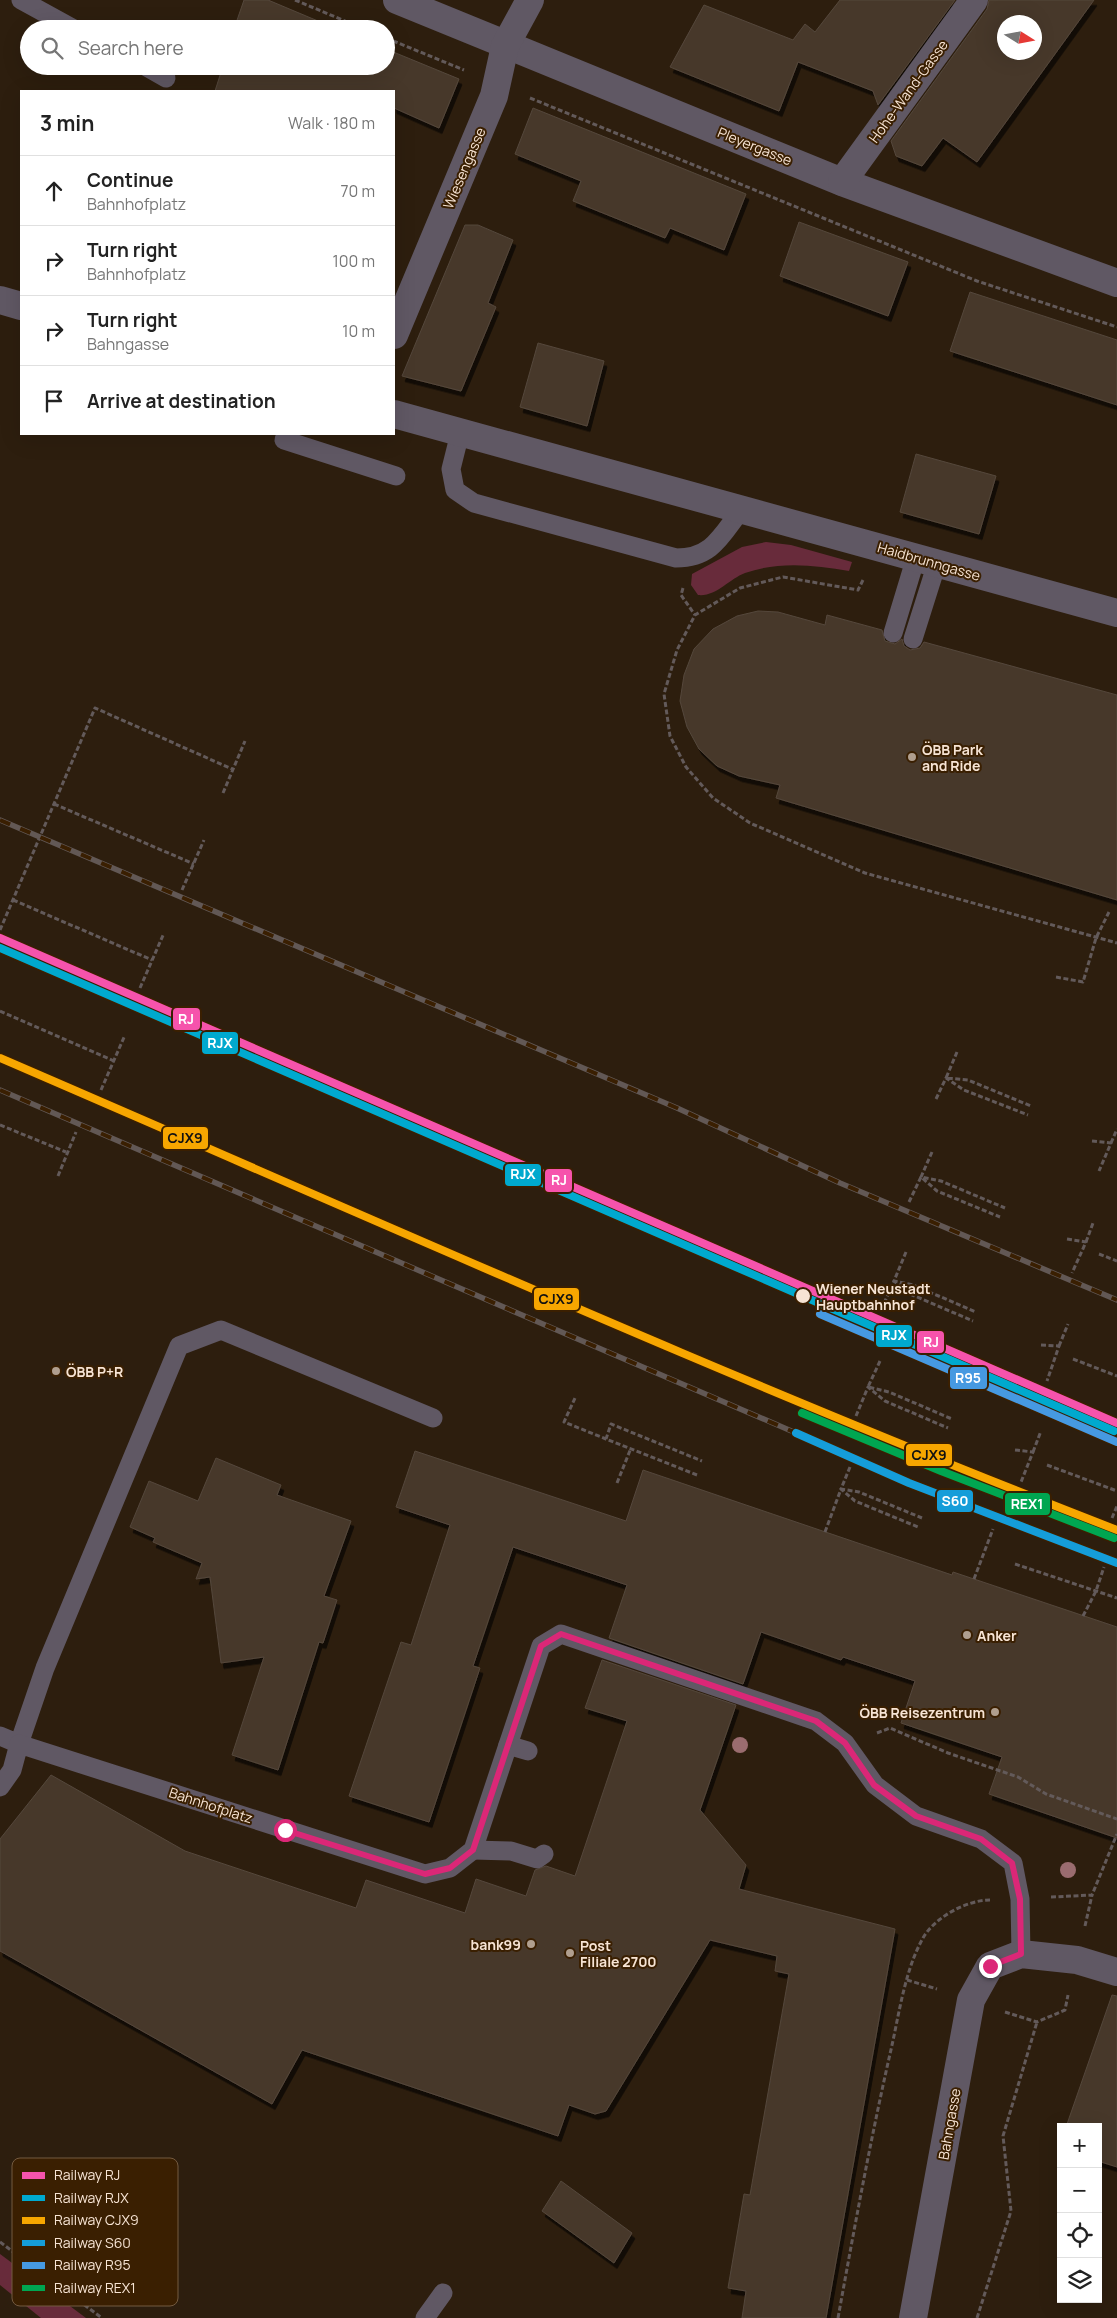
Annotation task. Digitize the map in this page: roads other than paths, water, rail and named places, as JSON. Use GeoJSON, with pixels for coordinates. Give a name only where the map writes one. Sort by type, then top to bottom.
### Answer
{"type":"FeatureCollection","features":[{"type":"Feature","properties":{"kind":"street","name":"Pleyergasse"},"geometry":{"type":"LineString","coordinates":[[396,0],[842,182],[1117,284]]}},
{"type":"Feature","properties":{"kind":"street","name":"Wiesengasse"},"geometry":{"type":"LineString","coordinates":[[395,333],[494,96],[505,46],[530,0]]}},
{"type":"Feature","properties":{"kind":"street","name":"Hohe-Wand-Gasse"},"geometry":{"type":"LineString","coordinates":[[842,182],[974,0]]}},
{"type":"Feature","properties":{"kind":"street"},"geometry":{"type":"LineString","coordinates":[[0,300],[20,306]]}},
{"type":"Feature","properties":{"kind":"street","name":"Haidbrunngasse"},"geometry":{"type":"LineString","coordinates":[[395,414],[1117,613]]}},
{"type":"Feature","properties":{"kind":"street"},"geometry":{"type":"LineString","coordinates":[[1021,1954],[1076,1960],[1117,1972]]}},
{"type":"Feature","properties":{"kind":"street","name":"Bahngasse"},"geometry":{"type":"LineString","coordinates":[[913,2318],[971,2000],[990,1966],[1021,1954]]}},
{"type":"Feature","properties":{"kind":"lane"},"geometry":{"type":"LineString","coordinates":[[21,0],[58,20]]}},
{"type":"Feature","properties":{"kind":"lane"},"geometry":{"type":"LineString","coordinates":[[161,75],[166,78]]}},
{"type":"Feature","properties":{"kind":"lane"},"geometry":{"type":"LineString","coordinates":[[460,433],[451,469],[455,490],[474,503],[676,558],[689,558],[708,552],[741,510]]}},
{"type":"Feature","properties":{"kind":"lane"},"geometry":{"type":"LineString","coordinates":[[286,435],[284,440],[396,476]]}},
{"type":"Feature","properties":{"kind":"lane"},"geometry":{"type":"LineString","coordinates":[[893,633],[927,560]]}},
{"type":"Feature","properties":{"kind":"lane"},"geometry":{"type":"LineString","coordinates":[[913,639],[927,560]]}},
{"type":"Feature","properties":{"kind":"lane"},"geometry":{"type":"LineString","coordinates":[[0,1787],[12,1770],[45,1668],[179,1346],[221,1330],[433,1418]]}},
{"type":"Feature","properties":{"kind":"lane"},"geometry":{"type":"LineString","coordinates":[[544,1854],[537,1859],[511,1851],[473,1850],[541,1646],[561,1634],[816,1721],[845,1743],[874,1785],[916,1816],[981,1839],[1012,1863],[1020,1899],[1021,1954]]}},
{"type":"Feature","properties":{"kind":"lane","name":"Bahnhofplatz"},"geometry":{"type":"LineString","coordinates":[[0,1736],[19,1744],[425,1874],[450,1868],[473,1850]]}},
{"type":"Feature","properties":{"kind":"lane"},"geometry":{"type":"LineString","coordinates":[[508,1745],[528,1752]]}},
{"type":"Feature","properties":{"kind":"lane"},"geometry":{"type":"LineString","coordinates":[[425,2318],[443,2293]]}},
{"type":"Feature","properties":{"kind":"railway"},"geometry":{"type":"LineString","coordinates":[[0,820],[677,1108],[840,1183],[1117,1300]]}},
{"type":"Feature","properties":{"kind":"railway"},"geometry":{"type":"LineString","coordinates":[[0,1090],[796,1433]]}},
{"type":"Feature","properties":{"kind":"rail line","name":"RJ"},"geometry":{"type":"LineString","coordinates":[[0,938],[1117,1423]]}},
{"type":"Feature","properties":{"kind":"rail line","name":"RJX"},"geometry":{"type":"LineString","coordinates":[[0,948],[1114,1431]]}},
{"type":"Feature","properties":{"kind":"rail line","name":"CJX9"},"geometry":{"type":"LineString","coordinates":[[0,1058],[696,1359],[1117,1530]]}},
{"type":"Feature","properties":{"kind":"rail line","name":"R95"},"geometry":{"type":"LineString","coordinates":[[820,1314],[1117,1442]]}},
{"type":"Feature","properties":{"kind":"rail line","name":"REX1"},"geometry":{"type":"LineString","coordinates":[[802,1413],[941,1471],[1114,1538]]}},
{"type":"Feature","properties":{"kind":"rail line","name":"S60"},"geometry":{"type":"LineString","coordinates":[[796,1433],[909,1483],[1117,1563]]}},
{"type":"Feature","properties":{"kind":"place","name":"ÖBB Park and Ride"},"geometry":{"type":"Point","coordinates":[912,757]}},
{"type":"Feature","properties":{"kind":"place","name":"Wiener Neustadt Hauptbahnhof"},"geometry":{"type":"Point","coordinates":[803,1296]}},
{"type":"Feature","properties":{"kind":"place","name":"ÖBB P+R"},"geometry":{"type":"Point","coordinates":[56,1371]}},
{"type":"Feature","properties":{"kind":"place","name":"Anker"},"geometry":{"type":"Point","coordinates":[967,1635]}},
{"type":"Feature","properties":{"kind":"place","name":"ÖBB Reisezentrum"},"geometry":{"type":"Point","coordinates":[995,1712]}},
{"type":"Feature","properties":{"kind":"place","name":"bank99"},"geometry":{"type":"Point","coordinates":[531,1944]}},
{"type":"Feature","properties":{"kind":"place","name":"Post Filiale 2700"},"geometry":{"type":"Point","coordinates":[570,1953]}}]}
